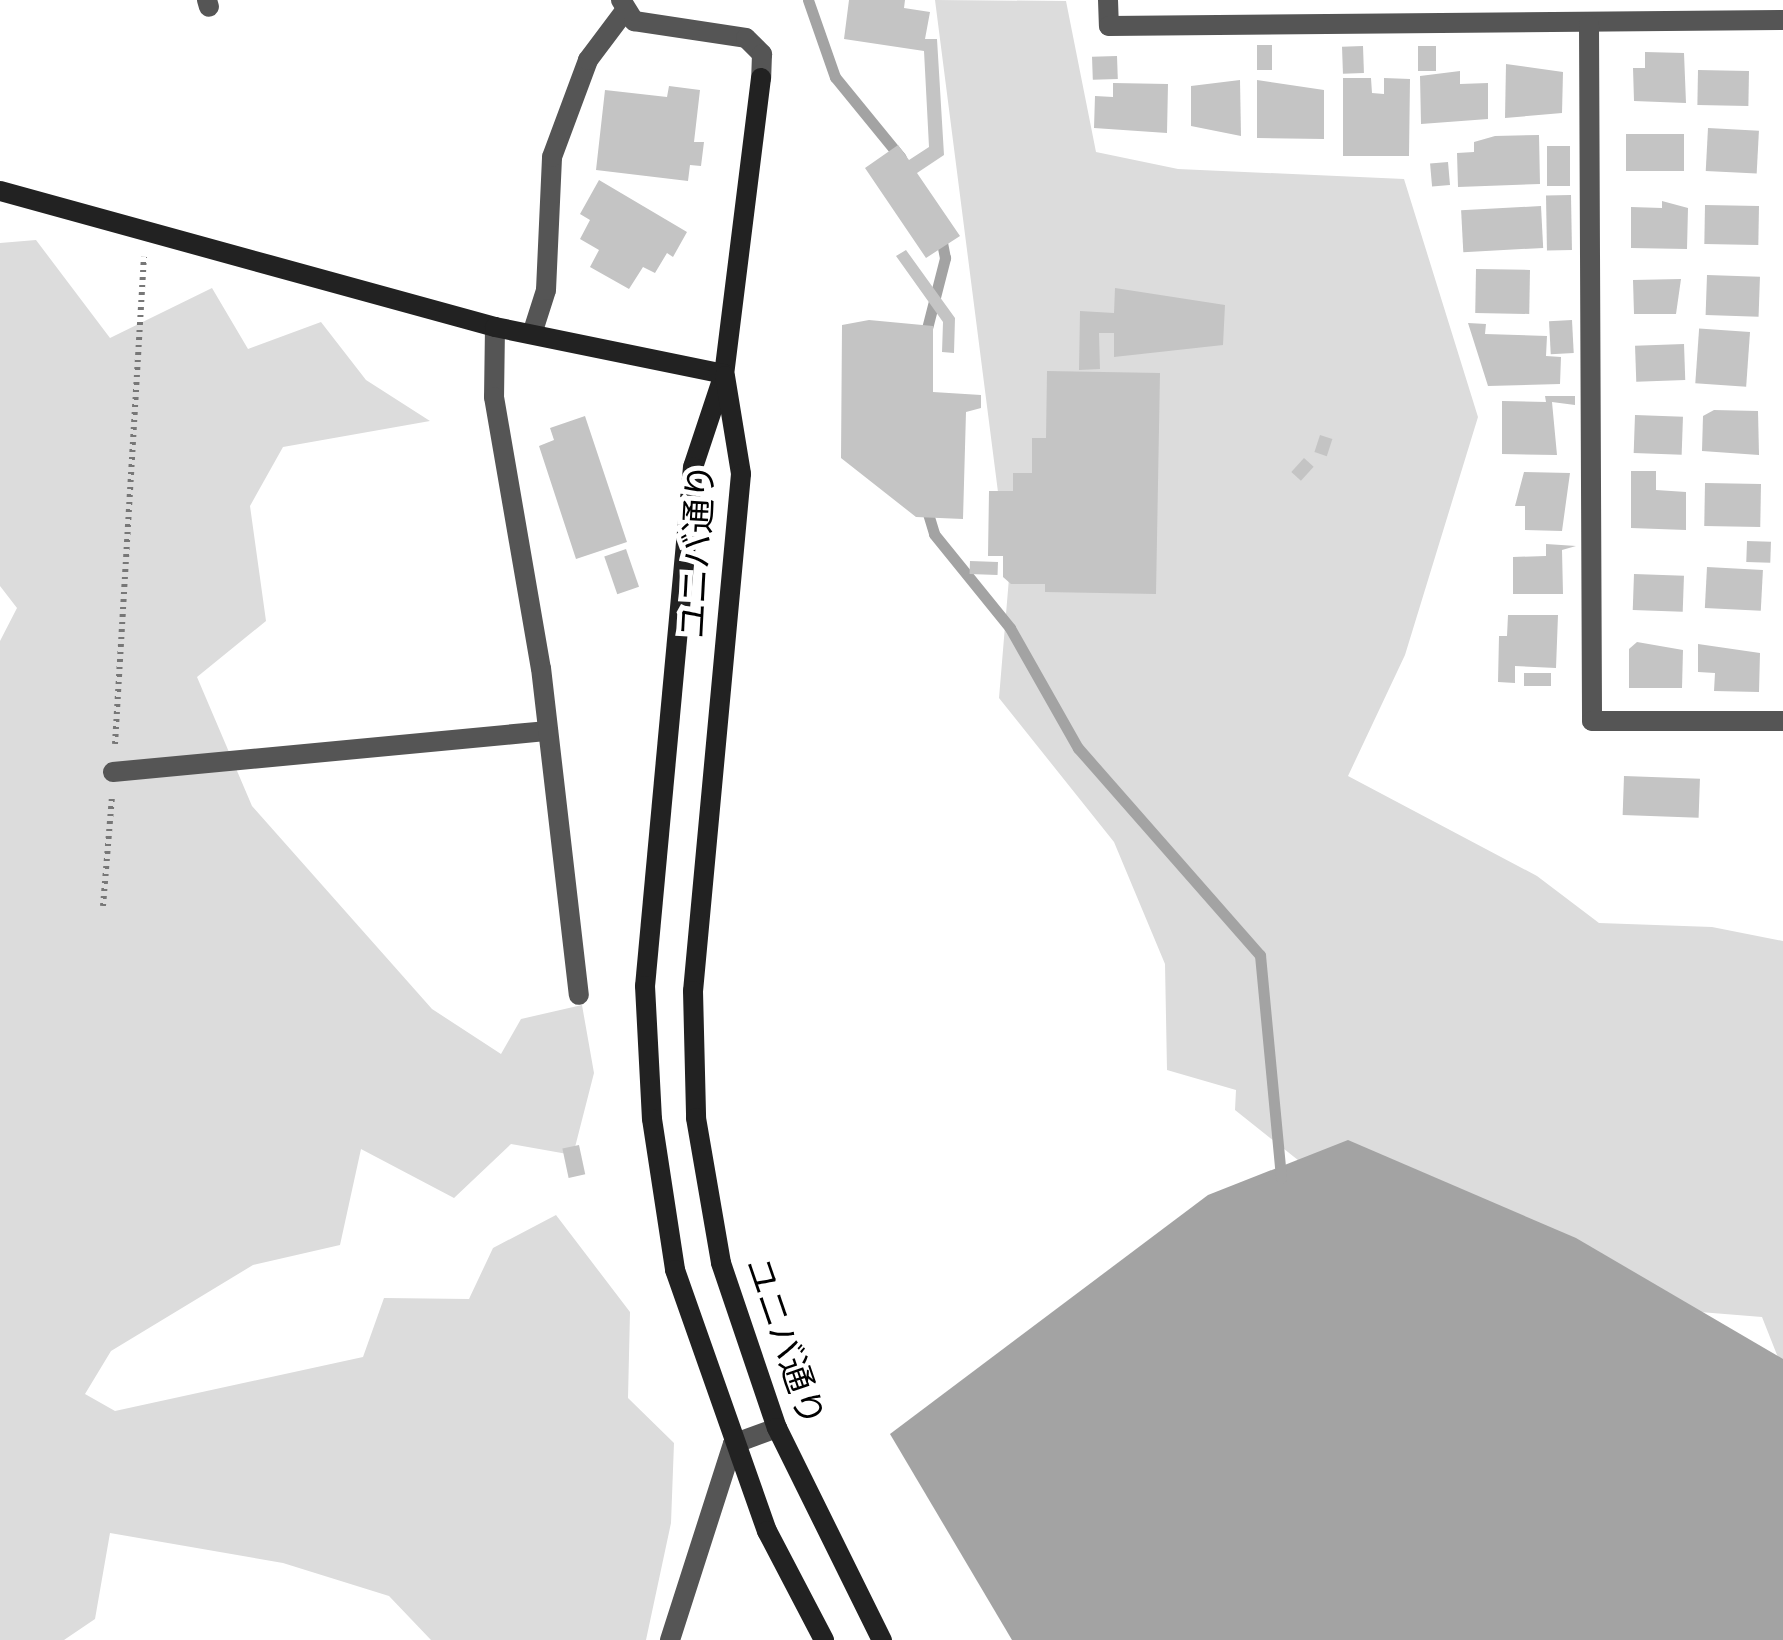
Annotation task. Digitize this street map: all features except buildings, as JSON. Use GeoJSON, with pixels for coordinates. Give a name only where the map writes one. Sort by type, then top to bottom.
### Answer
{"type":"FeatureCollection","features":[{"type":"Feature","properties":{"kind":"street"},"geometry":{"type":"LineString","coordinates":[[1108,0],[1109,26],[1589,25],[1783,20]]}},
{"type":"Feature","properties":{"kind":"street"},"geometry":{"type":"LineString","coordinates":[[0,190],[495,327],[724,374],[761,78],[762,54],[746,38],[685,33],[622,6],[588,60],[552,157],[546,290],[532,334]]}},
{"type":"Feature","properties":{"kind":"street"},"geometry":{"type":"LineString","coordinates":[[1589,25],[1592,721],[1783,721]]}},
{"type":"Feature","properties":{"kind":"street"},"geometry":{"type":"LineString","coordinates":[[495,327],[494,397],[548,731],[579,995]]}},
{"type":"Feature","properties":{"kind":"street","name":"ユニバ通り"},"geometry":{"type":"LineString","coordinates":[[724,374],[741,474],[693,991],[696,1118],[721,1263],[777,1428],[882,1640]]}},
{"type":"Feature","properties":{"kind":"street","name":"ユニバ通り"},"geometry":{"type":"LineString","coordinates":[[724,374],[693,467],[645,986],[652,1119],[675,1270],[767,1532],[824,1640]]}},
{"type":"Feature","properties":{"kind":"street"},"geometry":{"type":"LineString","coordinates":[[114,772],[548,731]]}},
{"type":"Feature","properties":{"kind":"street"},"geometry":{"type":"LineString","coordinates":[[670,1640],[733,1444],[777,1428]]}},
{"type":"Feature","properties":{"kind":"path"},"geometry":{"type":"LineString","coordinates":[[114,772],[146,231]]}},
{"type":"Feature","properties":{"kind":"path"},"geometry":{"type":"LineString","coordinates":[[103,906],[111,834]]}},
{"type":"Feature","properties":{"kind":"shaded area"},"geometry":{"type":"Polygon","coordinates":[[[935,0],[1066,1],[1096,152],[1178,169],[1404,179],[1478,417],[1405,655],[1348,776],[1537,876],[1599,923],[1712,927],[1783,941],[1783,1370],[1762,1317],[1613,1305],[1318,1176],[1235,1110],[1236,1090],[1167,1070],[1165,964],[1114,842],[999,698],[1009,578],[935,0]]]}},
{"type":"Feature","properties":{"kind":"shaded area"},"geometry":{"type":"Polygon","coordinates":[[[36,240],[110,338],[212,288],[248,349],[321,322],[366,380],[430,421],[283,447],[250,506],[266,621],[197,677],[252,806],[432,1009],[501,1054],[521,1019],[582,1005],[594,1073],[573,1155],[511,1144],[454,1198],[361,1149],[340,1245],[253,1265],[111,1351],[85,1394],[115,1411],[363,1357],[384,1298],[469,1299],[493,1248],[556,1215],[630,1312],[628,1398],[674,1443],[671,1523],[646,1640],[431,1640],[389,1596],[283,1563],[110,1533],[95,1619],[64,1640],[0,1640],[0,641],[17,608],[0,586],[0,243],[36,240]]]}},
{"type":"Feature","properties":{"kind":"shaded area"},"geometry":{"type":"Polygon","coordinates":[[[1348,1140],[1576,1238],[1783,1359],[1783,1640],[1012,1640],[890,1434],[1208,1195],[1348,1140]]]}},
{"type":"Feature","properties":{"kind":"waterway"},"geometry":{"type":"LineString","coordinates":[[808,0],[835,77],[901,158]]}},
{"type":"Feature","properties":{"kind":"waterway"},"geometry":{"type":"LineString","coordinates":[[924,340],[945,258],[941,237]]}},
{"type":"Feature","properties":{"kind":"waterway"},"geometry":{"type":"LineString","coordinates":[[926,507],[934,534],[1010,628],[1078,748],[1260,955],[1281,1178]]}}]}
